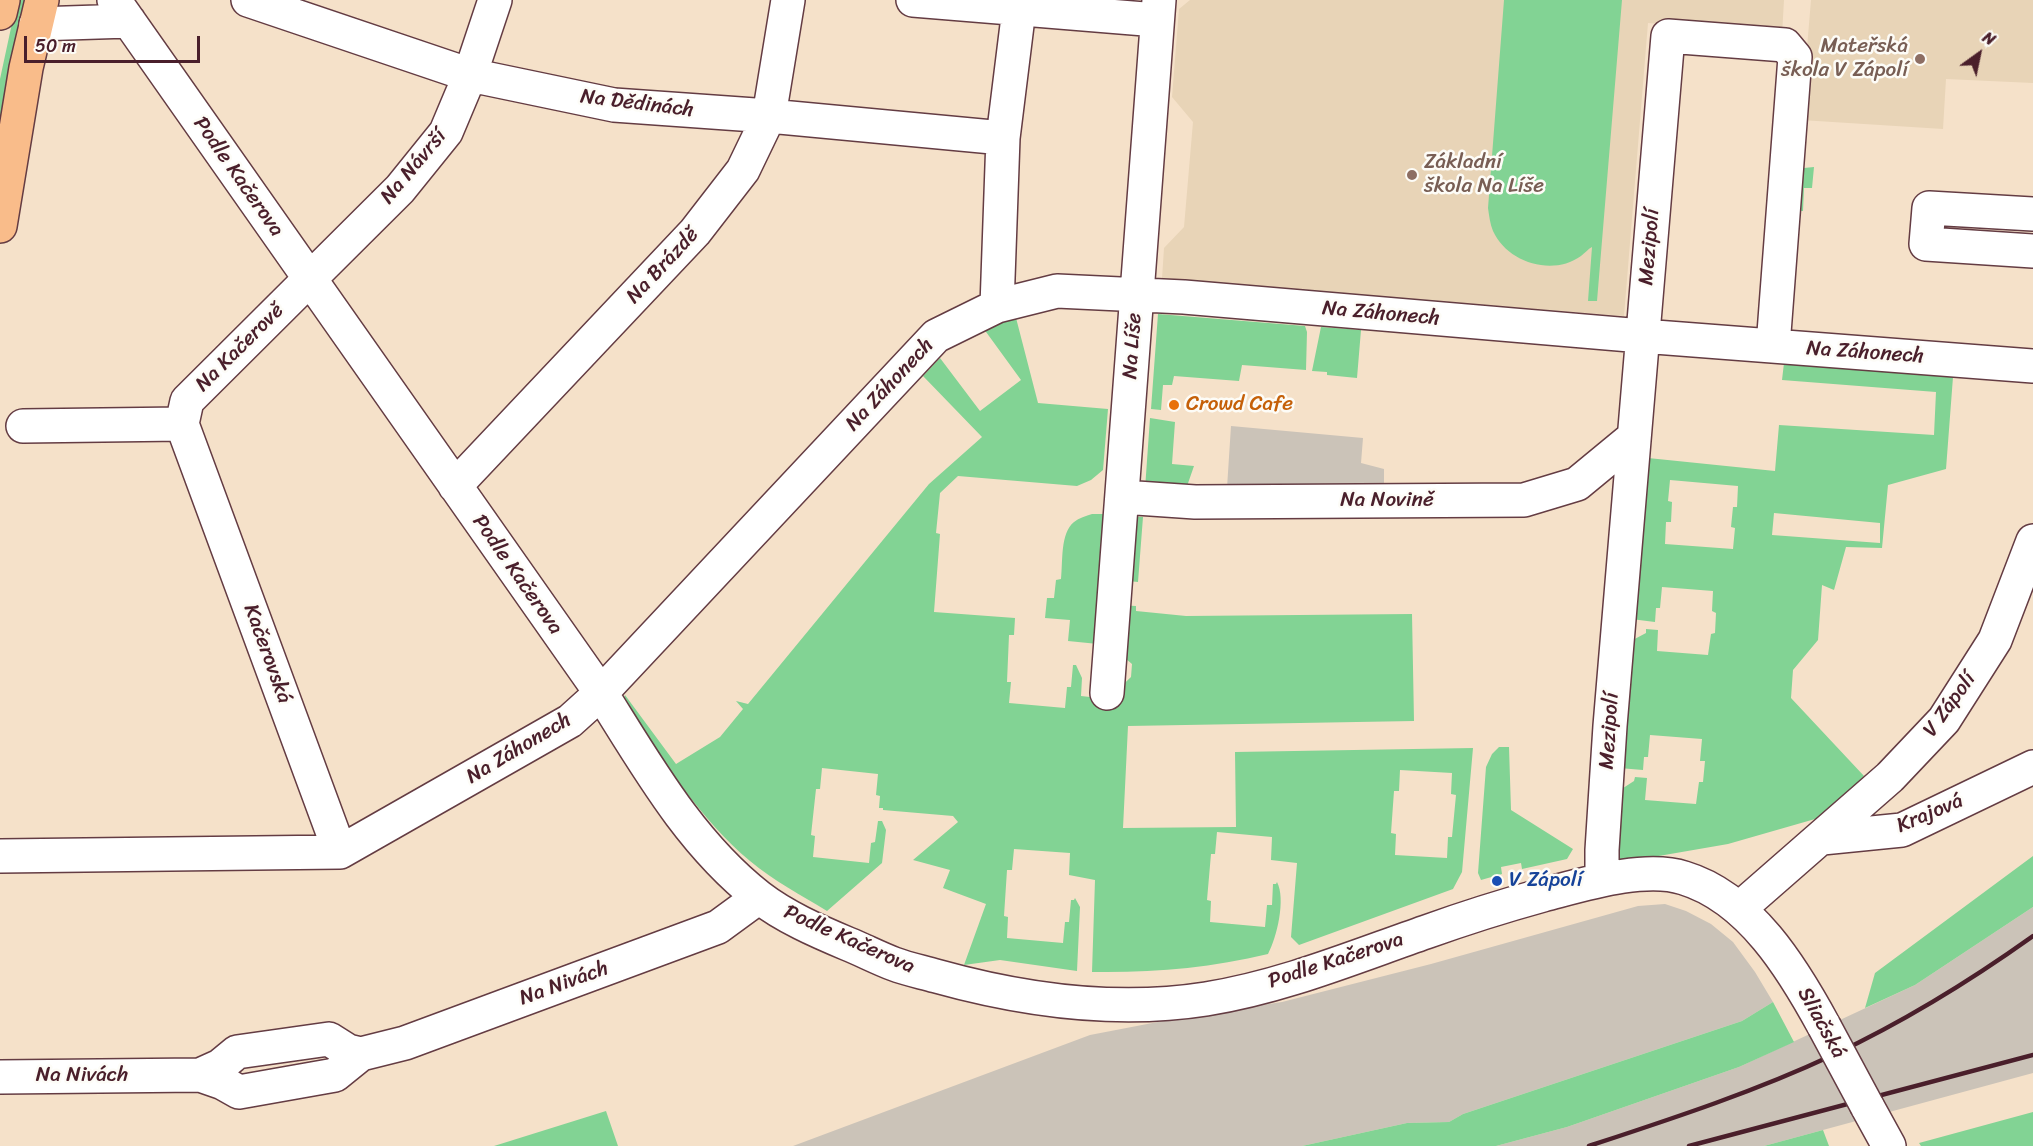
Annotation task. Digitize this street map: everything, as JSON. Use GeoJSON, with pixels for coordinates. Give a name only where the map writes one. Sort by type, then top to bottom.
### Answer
{"type":"FeatureCollection","features":[{"type":"Feature","properties":{"kind":"main road"},"geometry":{"type":"LineString","coordinates":[[0,13],[3,0]]}},
{"type":"Feature","properties":{"kind":"main road"},"geometry":{"type":"LineString","coordinates":[[0,226],[16,122],[39,12]]}},
{"type":"Feature","properties":{"kind":"street","name":"Na Dědinách"},"geometry":{"type":"LineString","coordinates":[[248,0],[470,75],[614,105],[769,116],[1003,138]]}},
{"type":"Feature","properties":{"kind":"street","name":"Na Návrší"},"geometry":{"type":"LineString","coordinates":[[309,278],[400,189],[446,132],[470,75],[495,0]]}},
{"type":"Feature","properties":{"kind":"street","name":"Na Brázdě"},"geometry":{"type":"LineString","coordinates":[[455,486],[695,232],[743,170],[769,116],[788,0]]}},
{"type":"Feature","properties":{"kind":"street"},"geometry":{"type":"LineString","coordinates":[[913,0],[1019,9],[1158,10]]}},
{"type":"Feature","properties":{"kind":"street"},"geometry":{"type":"LineString","coordinates":[[997,306],[1003,138],[1019,9]]}},
{"type":"Feature","properties":{"kind":"street","name":"Podle Kačerova"},"geometry":{"type":"LineString","coordinates":[[39,12],[121,10],[601,693],[685,822],[722,863],[759,897],[817,931],[897,965],[987,990],[1074,1001],[1143,1004],[1206,999],[1283,982],[1473,915],[1602,879],[1653,874],[1682,877],[1717,892],[1739,909]]}},
{"type":"Feature","properties":{"kind":"street","name":"Na Líše"},"geometry":{"type":"LineString","coordinates":[[1107,693],[1158,10]]}},
{"type":"Feature","properties":{"kind":"street","name":"Mezipolí"},"geometry":{"type":"LineString","coordinates":[[1602,879],[1611,726],[1668,36],[1785,45],[1795,57],[1773,346]]}},
{"type":"Feature","properties":{"kind":"street"},"geometry":{"type":"LineString","coordinates":[[2033,214],[1929,208],[1926,244],[2033,251]]}},
{"type":"Feature","properties":{"kind":"street","name":"Na Kačerově"},"geometry":{"type":"LineString","coordinates":[[182,424],[187,401],[309,278]]}},
{"type":"Feature","properties":{"kind":"street","name":"Na Záhonech"},"geometry":{"type":"LineString","coordinates":[[0,856],[340,852],[570,721],[601,693],[936,336],[997,306],[1057,291],[1137,295],[2033,366]]}},
{"type":"Feature","properties":{"kind":"street"},"geometry":{"type":"LineString","coordinates":[[23,426],[182,424]]}},
{"type":"Feature","properties":{"kind":"street","name":"Kačerovská"},"geometry":{"type":"LineString","coordinates":[[182,424],[340,852]]}},
{"type":"Feature","properties":{"kind":"street","name":"Na Novině"},"geometry":{"type":"LineString","coordinates":[[1122,497],[1195,502],[1524,500],[1577,484],[1634,437]]}},
{"type":"Feature","properties":{"kind":"street","name":"V Zápolí"},"geometry":{"type":"LineString","coordinates":[[1739,909],[1890,777],[1944,720],[1995,640],[2033,541]]}},
{"type":"Feature","properties":{"kind":"street","name":"Krajová"},"geometry":{"type":"LineString","coordinates":[[1822,838],[1902,830],[2033,767]]}},
{"type":"Feature","properties":{"kind":"street","name":"Na Nivách"},"geometry":{"type":"LineString","coordinates":[[0,1077],[200,1076],[220,1066],[237,1052],[329,1040],[348,1051],[361,1054],[405,1043],[718,927],[759,897]]}},
{"type":"Feature","properties":{"kind":"street","name":"Sliačská"},"geometry":{"type":"LineString","coordinates":[[1739,909],[1778,952],[1804,991],[1888,1143]]}},
{"type":"Feature","properties":{"kind":"shaded area","name":"Základní škola Na Líše"},"geometry":{"type":"Polygon","coordinates":[[[1190,0],[1784,0],[1782,35],[1648,23],[1624,316],[1162,279],[1164,248],[1184,227],[1193,122],[1172,97],[1179,9],[1190,0]]]}},
{"type":"Feature","properties":{"kind":"shaded area","name":"Mateřská škola V Zápolí"},"geometry":{"type":"Polygon","coordinates":[[[1811,0],[2033,0],[2033,83],[1946,79],[1943,129],[1801,120],[1811,0]]]}},
{"type":"Feature","properties":{"kind":"shaded area"},"geometry":{"type":"Polygon","coordinates":[[[1231,426],[1363,438],[1361,463],[1384,469],[1384,487],[1227,488],[1231,426]]]}},
{"type":"Feature","properties":{"kind":"shaded area"},"geometry":{"type":"Polygon","coordinates":[[[1665,904],[1686,911],[1711,924],[1733,942],[1773,1002],[1742,1021],[1463,1114],[1449,1122],[1407,1123],[1302,1146],[793,1146],[1090,1035],[1194,1015],[1282,1002],[1431,964],[1638,906],[1665,904]]]}},
{"type":"Feature","properties":{"kind":"shaded area"},"geometry":{"type":"Polygon","coordinates":[[[2033,907],[2033,1073],[1764,1146],[1496,1146],[1567,1127],[1739,1067],[1915,985],[2033,907]]]}},
{"type":"Feature","properties":{"kind":"green space"},"geometry":{"type":"Polygon","coordinates":[[[17,0],[29,0],[0,139],[0,79],[17,0]]]}},
{"type":"Feature","properties":{"kind":"green space"},"geometry":{"type":"Polygon","coordinates":[[[1504,0],[1622,0],[1597,301],[1588,301],[1592,247],[1569,262],[1557,265],[1531,263],[1509,251],[1500,242],[1492,228],[1488,208],[1504,0]]]}},
{"type":"Feature","properties":{"kind":"green space"},"geometry":{"type":"Polygon","coordinates":[[[1814,167],[1812,188],[1804,188],[1803,211],[1798,211],[1797,174],[1804,168],[1814,167]]]}},
{"type":"Feature","properties":{"kind":"green space"},"geometry":{"type":"Polygon","coordinates":[[[1015,314],[1038,403],[1108,409],[1103,470],[1091,480],[1077,486],[958,476],[940,493],[936,533],[940,534],[934,612],[1015,618],[1014,635],[1009,635],[1007,682],[1011,682],[1009,703],[1065,708],[1067,687],[1071,687],[1073,665],[1076,665],[1082,678],[1081,696],[1108,699],[1131,677],[1132,664],[1112,647],[1116,605],[1136,606],[1136,611],[1186,616],[1412,614],[1414,721],[1128,726],[1123,828],[1236,827],[1235,752],[1473,748],[1462,872],[1453,889],[1299,945],[1291,937],[1297,863],[1271,860],[1272,837],[1217,832],[1215,854],[1211,854],[1207,900],[1211,901],[1210,922],[1265,927],[1267,905],[1272,905],[1273,884],[1277,882],[1281,898],[1279,918],[1268,954],[1180,969],[1092,972],[1095,880],[1069,875],[1070,853],[1014,849],[1012,870],[1007,870],[1004,916],[1008,917],[1007,938],[1063,943],[1065,922],[1069,922],[1071,900],[1075,898],[1080,907],[1077,971],[1000,960],[964,965],[986,904],[943,888],[950,870],[913,860],[958,822],[953,816],[883,810],[879,808],[880,796],[876,795],[878,774],[822,768],[820,789],[816,789],[811,835],[815,836],[813,857],[869,863],[871,843],[875,842],[878,821],[882,821],[886,830],[882,863],[827,911],[750,861],[700,810],[629,713],[623,701],[625,695],[676,764],[720,737],[743,709],[736,701],[748,704],[929,484],[982,437],[923,376],[940,358],[980,411],[1021,380],[981,325],[1015,314]],[[1400,770],[1399,791],[1394,791],[1391,833],[1396,834],[1395,855],[1447,858],[1448,837],[1452,837],[1456,795],[1451,794],[1452,773],[1400,770]]]}},
{"type":"Feature","properties":{"kind":"green space"},"geometry":{"type":"Polygon","coordinates":[[[1158,314],[1305,326],[1307,332],[1306,370],[1242,365],[1239,381],[1174,376],[1172,385],[1163,385],[1161,410],[1151,409],[1158,314]]]}},
{"type":"Feature","properties":{"kind":"green space"},"geometry":{"type":"Polygon","coordinates":[[[1321,327],[1361,330],[1357,378],[1312,371],[1321,327]]]}},
{"type":"Feature","properties":{"kind":"green space"},"geometry":{"type":"Polygon","coordinates":[[[1784,363],[1953,377],[1946,469],[1888,485],[1882,548],[1846,547],[1834,590],[1822,585],[1818,640],[1793,670],[1791,698],[1864,776],[1839,804],[1822,817],[1728,844],[1624,862],[1618,858],[1617,792],[1634,781],[1635,777],[1647,778],[1645,800],[1696,804],[1699,782],[1703,782],[1705,761],[1700,761],[1702,739],[1650,735],[1648,757],[1644,757],[1643,770],[1619,768],[1629,642],[1646,633],[1646,629],[1658,630],[1657,651],[1708,655],[1711,634],[1715,633],[1716,613],[1712,611],[1713,591],[1662,587],[1660,608],[1656,608],[1655,622],[1631,619],[1648,458],[1775,471],[1779,425],[1934,435],[1936,392],[1782,380],[1784,363]],[[1670,480],[1668,501],[1672,502],[1671,522],[1666,522],[1665,544],[1733,549],[1735,528],[1731,527],[1733,507],[1737,507],[1738,486],[1670,480]],[[1774,513],[1772,535],[1880,543],[1880,523],[1774,513]]]}},
{"type":"Feature","properties":{"kind":"green space"},"geometry":{"type":"Polygon","coordinates":[[[1150,418],[1175,422],[1172,464],[1194,466],[1186,489],[1145,489],[1150,418]]]}},
{"type":"Feature","properties":{"kind":"green space"},"geometry":{"type":"Polygon","coordinates":[[[1092,514],[1108,514],[1098,644],[1068,641],[1070,620],[1045,618],[1047,598],[1054,598],[1056,580],[1061,579],[1066,533],[1074,522],[1092,514]]]}},
{"type":"Feature","properties":{"kind":"green space"},"geometry":{"type":"Polygon","coordinates":[[[1128,516],[1143,517],[1138,582],[1118,580],[1128,516]]]}},
{"type":"Feature","properties":{"kind":"green space"},"geometry":{"type":"Polygon","coordinates":[[[1499,747],[1509,747],[1511,810],[1573,849],[1567,859],[1522,869],[1521,863],[1501,867],[1502,874],[1481,880],[1478,873],[1486,767],[1492,754],[1499,747]]]}},
{"type":"Feature","properties":{"kind":"green space"},"geometry":{"type":"Polygon","coordinates":[[[2033,856],[2033,907],[1915,985],[1865,1008],[1875,973],[2033,856]]]}},
{"type":"Feature","properties":{"kind":"green space"},"geometry":{"type":"Polygon","coordinates":[[[1773,1002],[1794,1042],[1739,1067],[1567,1127],[1496,1146],[1302,1146],[1407,1123],[1449,1122],[1463,1114],[1742,1021],[1773,1002]]]}},
{"type":"Feature","properties":{"kind":"green space"},"geometry":{"type":"Polygon","coordinates":[[[606,1111],[618,1146],[494,1146],[606,1111]]]}},
{"type":"Feature","properties":{"kind":"green space"},"geometry":{"type":"Polygon","coordinates":[[[2033,1112],[2033,1146],[1921,1146],[1919,1143],[2033,1112]]]}},
{"type":"Feature","properties":{"kind":"green space"},"geometry":{"type":"Polygon","coordinates":[[[1823,1130],[1829,1146],[1764,1146],[1823,1130]]]}},
{"type":"Feature","properties":{"kind":"railway"},"geometry":{"type":"LineString","coordinates":[[1589,1146],[1743,1093],[1833,1055],[1936,1000],[2033,936]]}},
{"type":"Feature","properties":{"kind":"railway"},"geometry":{"type":"LineString","coordinates":[[1689,1146],[2033,1055]]}},
{"type":"Feature","properties":{"kind":"place","name":"Mateřská škola V Zápolí"},"geometry":{"type":"Point","coordinates":[1920,59]}},
{"type":"Feature","properties":{"kind":"place","name":"Základní škola Na Líše"},"geometry":{"type":"Point","coordinates":[1412,175]}},
{"type":"Feature","properties":{"kind":"place","name":"Crowd Cafe"},"geometry":{"type":"Point","coordinates":[1174,405]}},
{"type":"Feature","properties":{"kind":"place","name":"V Zápolí"},"geometry":{"type":"Point","coordinates":[1497,881]}}]}
